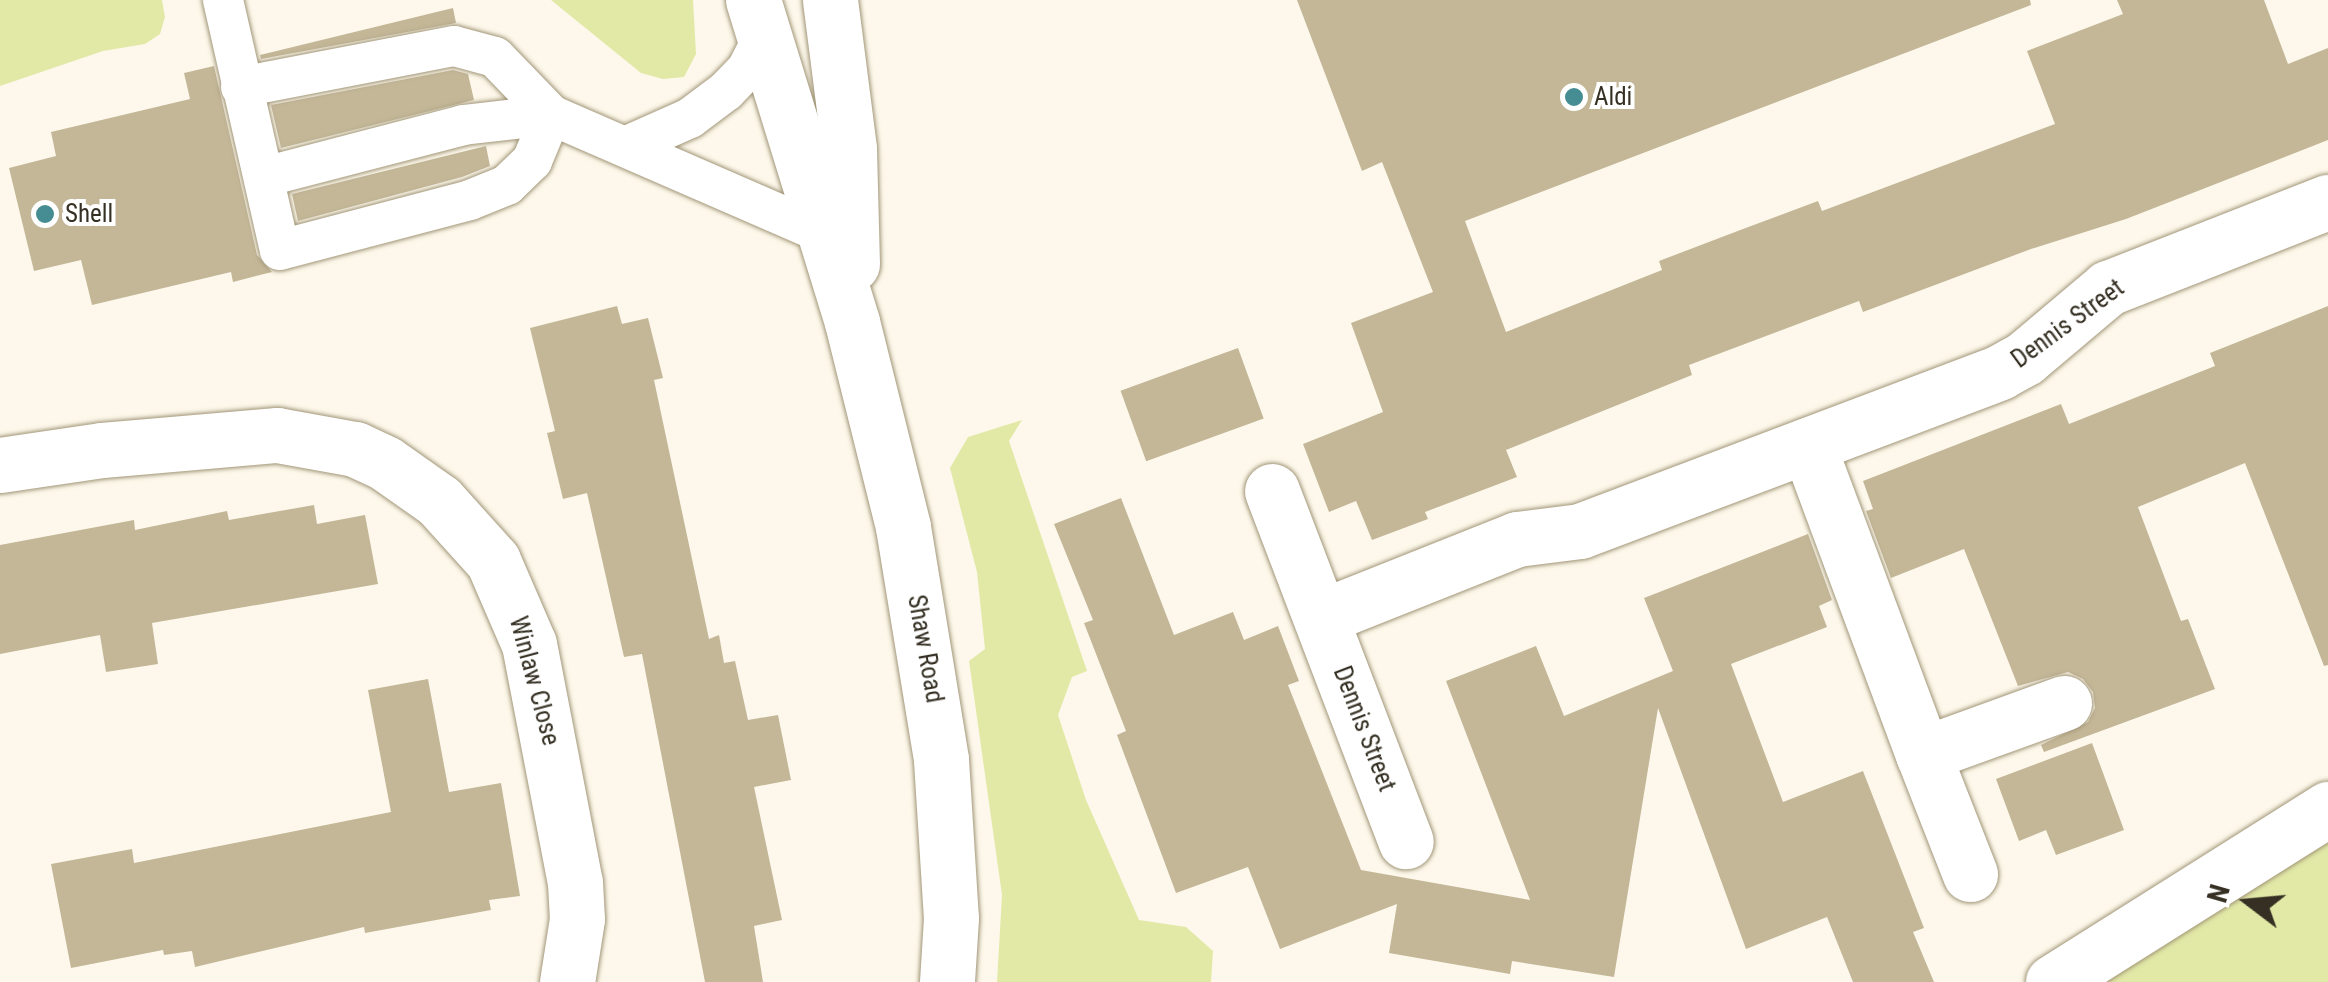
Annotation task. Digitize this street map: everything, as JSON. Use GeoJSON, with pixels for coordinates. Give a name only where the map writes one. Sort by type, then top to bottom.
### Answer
{"type":"FeatureCollection","features":[{"type":"Feature","properties":{"kind":"street","name":"Shaw Road"},"geometry":{"type":"LineString","coordinates":[[830,0],[852,188],[852,322]]}},
{"type":"Feature","properties":{"kind":"street","name":"Shaw Road"},"geometry":{"type":"LineString","coordinates":[[759,17],[852,322],[903,526],[934,701],[948,836],[947,982]]}},
{"type":"Feature","properties":{"kind":"street","name":"Dennis Street"},"geometry":{"type":"LineString","coordinates":[[1321,617],[1517,539],[1580,531],[2000,372],[2024,358],[2108,288],[2328,202]]}},
{"type":"Feature","properties":{"kind":"street","name":"Winlaw Close"},"geometry":{"type":"LineString","coordinates":[[0,465],[102,450],[277,435],[355,449],[385,463],[439,501],[493,561],[529,644],[575,882],[577,920],[567,982]]}},
{"type":"Feature","properties":{"kind":"street"},"geometry":{"type":"LineString","coordinates":[[1808,446],[1970,874]]}},
{"type":"Feature","properties":{"kind":"street","name":"Dennis Street"},"geometry":{"type":"LineString","coordinates":[[1272,492],[1406,841]]}},
{"type":"Feature","properties":{"kind":"street"},"geometry":{"type":"LineString","coordinates":[[1924,754],[2064,702]]}},
{"type":"Feature","properties":{"kind":"street"},"geometry":{"type":"LineString","coordinates":[[2053,982],[2328,810]]}},
{"type":"Feature","properties":{"kind":"lane"},"geometry":{"type":"LineString","coordinates":[[627,146],[690,118],[726,91],[747,69],[759,17]]}},
{"type":"Feature","properties":{"kind":"lane"},"geometry":{"type":"LineString","coordinates":[[227,18],[280,250],[470,200],[507,186],[532,161],[551,114]]}},
{"type":"Feature","properties":{"kind":"lane"},"geometry":{"type":"LineString","coordinates":[[241,88],[454,46],[495,57],[551,114],[825,234]]}},
{"type":"Feature","properties":{"kind":"lane"},"geometry":{"type":"LineString","coordinates":[[264,178],[463,124],[551,114]]}},
{"type":"Feature","properties":{"kind":"green space"},"geometry":{"type":"Polygon","coordinates":[[[0,0],[162,0],[165,17],[160,34],[145,44],[103,51],[0,86],[0,0]]]}},
{"type":"Feature","properties":{"kind":"green space"},"geometry":{"type":"Polygon","coordinates":[[[551,0],[693,0],[696,54],[684,77],[663,79],[641,73],[551,0]]]}},
{"type":"Feature","properties":{"kind":"green space"},"geometry":{"type":"Polygon","coordinates":[[[1022,420],[1009,441],[1087,671],[1072,677],[1058,715],[1086,800],[1139,920],[1186,927],[1213,951],[1211,982],[997,982],[1002,895],[969,661],[985,649],[977,572],[950,468],[968,437],[1022,420]]]}},
{"type":"Feature","properties":{"kind":"green space"},"geometry":{"type":"Polygon","coordinates":[[[2328,841],[2328,982],[2102,982],[2328,841]]]}},
{"type":"Feature","properties":{"kind":"building"},"geometry":{"type":"Polygon","coordinates":[[[1297,0],[2030,0],[2031,5],[1465,221],[1506,332],[1662,270],[1659,261],[1743,229],[1818,201],[1822,211],[2055,124],[2027,51],[2123,14],[2117,0],[2264,0],[2288,64],[2328,48],[2328,140],[2126,219],[2031,249],[1863,312],[1859,301],[1689,365],[1692,375],[1506,450],[1517,477],[1425,512],[1428,519],[1372,540],[1356,501],[1329,512],[1303,444],[1383,412],[1351,323],[1433,292],[1382,162],[1362,171],[1297,0]]]}},
{"type":"Feature","properties":{"kind":"building"},"geometry":{"type":"Polygon","coordinates":[[[453,8],[456,23],[261,59],[260,55],[453,8]]]}},
{"type":"Feature","properties":{"kind":"building","name":"Shell"},"geometry":{"type":"Polygon","coordinates":[[[214,66],[257,255],[272,272],[233,282],[231,272],[92,305],[81,260],[34,271],[9,168],[56,156],[51,132],[190,99],[184,73],[214,66]]]}},
{"type":"Feature","properties":{"kind":"building"},"geometry":{"type":"Polygon","coordinates":[[[453,70],[468,74],[474,100],[281,148],[271,105],[453,70]]]}},
{"type":"Feature","properties":{"kind":"building"},"geometry":{"type":"Polygon","coordinates":[[[486,146],[490,166],[298,221],[292,194],[486,146]]]}},
{"type":"Feature","properties":{"kind":"building"},"geometry":{"type":"Polygon","coordinates":[[[617,306],[622,324],[648,318],[663,378],[654,380],[709,639],[719,635],[724,663],[735,661],[748,720],[778,715],[791,780],[754,787],[782,920],[754,926],[763,982],[705,982],[642,654],[624,657],[587,493],[563,499],[547,433],[555,431],[530,328],[617,306]]]}},
{"type":"Feature","properties":{"kind":"building"},"geometry":{"type":"Polygon","coordinates":[[[2328,306],[2328,665],[2324,666],[2245,463],[2138,507],[2181,621],[2188,619],[2215,689],[2044,752],[2041,745],[2088,722],[2095,708],[2093,692],[2083,679],[2068,672],[2018,686],[1964,549],[1891,578],[1866,511],[1873,509],[1863,481],[2061,404],[2069,424],[2215,366],[2210,353],[2328,306]]]}},
{"type":"Feature","properties":{"kind":"building"},"geometry":{"type":"Polygon","coordinates":[[[1238,348],[1264,418],[1146,461],[1121,391],[1238,348]]]}},
{"type":"Feature","properties":{"kind":"building"},"geometry":{"type":"Polygon","coordinates":[[[1121,498],[1174,635],[1233,612],[1244,640],[1278,626],[1299,681],[1288,685],[1361,870],[1530,900],[1446,681],[1536,646],[1564,716],[1673,671],[1644,598],[1808,534],[1832,600],[1819,606],[1827,627],[1731,664],[1783,802],[1863,771],[1924,928],[1913,932],[1934,982],[1853,982],[1827,917],[1746,949],[1658,708],[1614,977],[1512,961],[1510,974],[1389,953],[1397,904],[1280,949],[1248,867],[1176,893],[1117,735],[1126,731],[1084,623],[1093,620],[1054,524],[1121,498]]]}},
{"type":"Feature","properties":{"kind":"building"},"geometry":{"type":"Polygon","coordinates":[[[314,505],[317,524],[365,515],[378,584],[152,623],[158,664],[106,672],[100,635],[0,654],[0,545],[134,520],[135,530],[227,511],[229,520],[314,505]]]}},
{"type":"Feature","properties":{"kind":"building"},"geometry":{"type":"Polygon","coordinates":[[[428,679],[449,792],[501,783],[520,896],[489,900],[491,910],[365,933],[364,927],[195,967],[192,951],[164,955],[163,950],[71,968],[51,864],[132,849],[134,863],[391,812],[368,690],[428,679]]]}},
{"type":"Feature","properties":{"kind":"building"},"geometry":{"type":"Polygon","coordinates":[[[2092,743],[2124,830],[2056,855],[2046,830],[2019,841],[1996,779],[2092,743]]]}},
{"type":"Feature","properties":{"kind":"place","name":"Aldi"},"geometry":{"type":"Point","coordinates":[1574,97]}},
{"type":"Feature","properties":{"kind":"place","name":"Shell"},"geometry":{"type":"Point","coordinates":[45,214]}}]}
